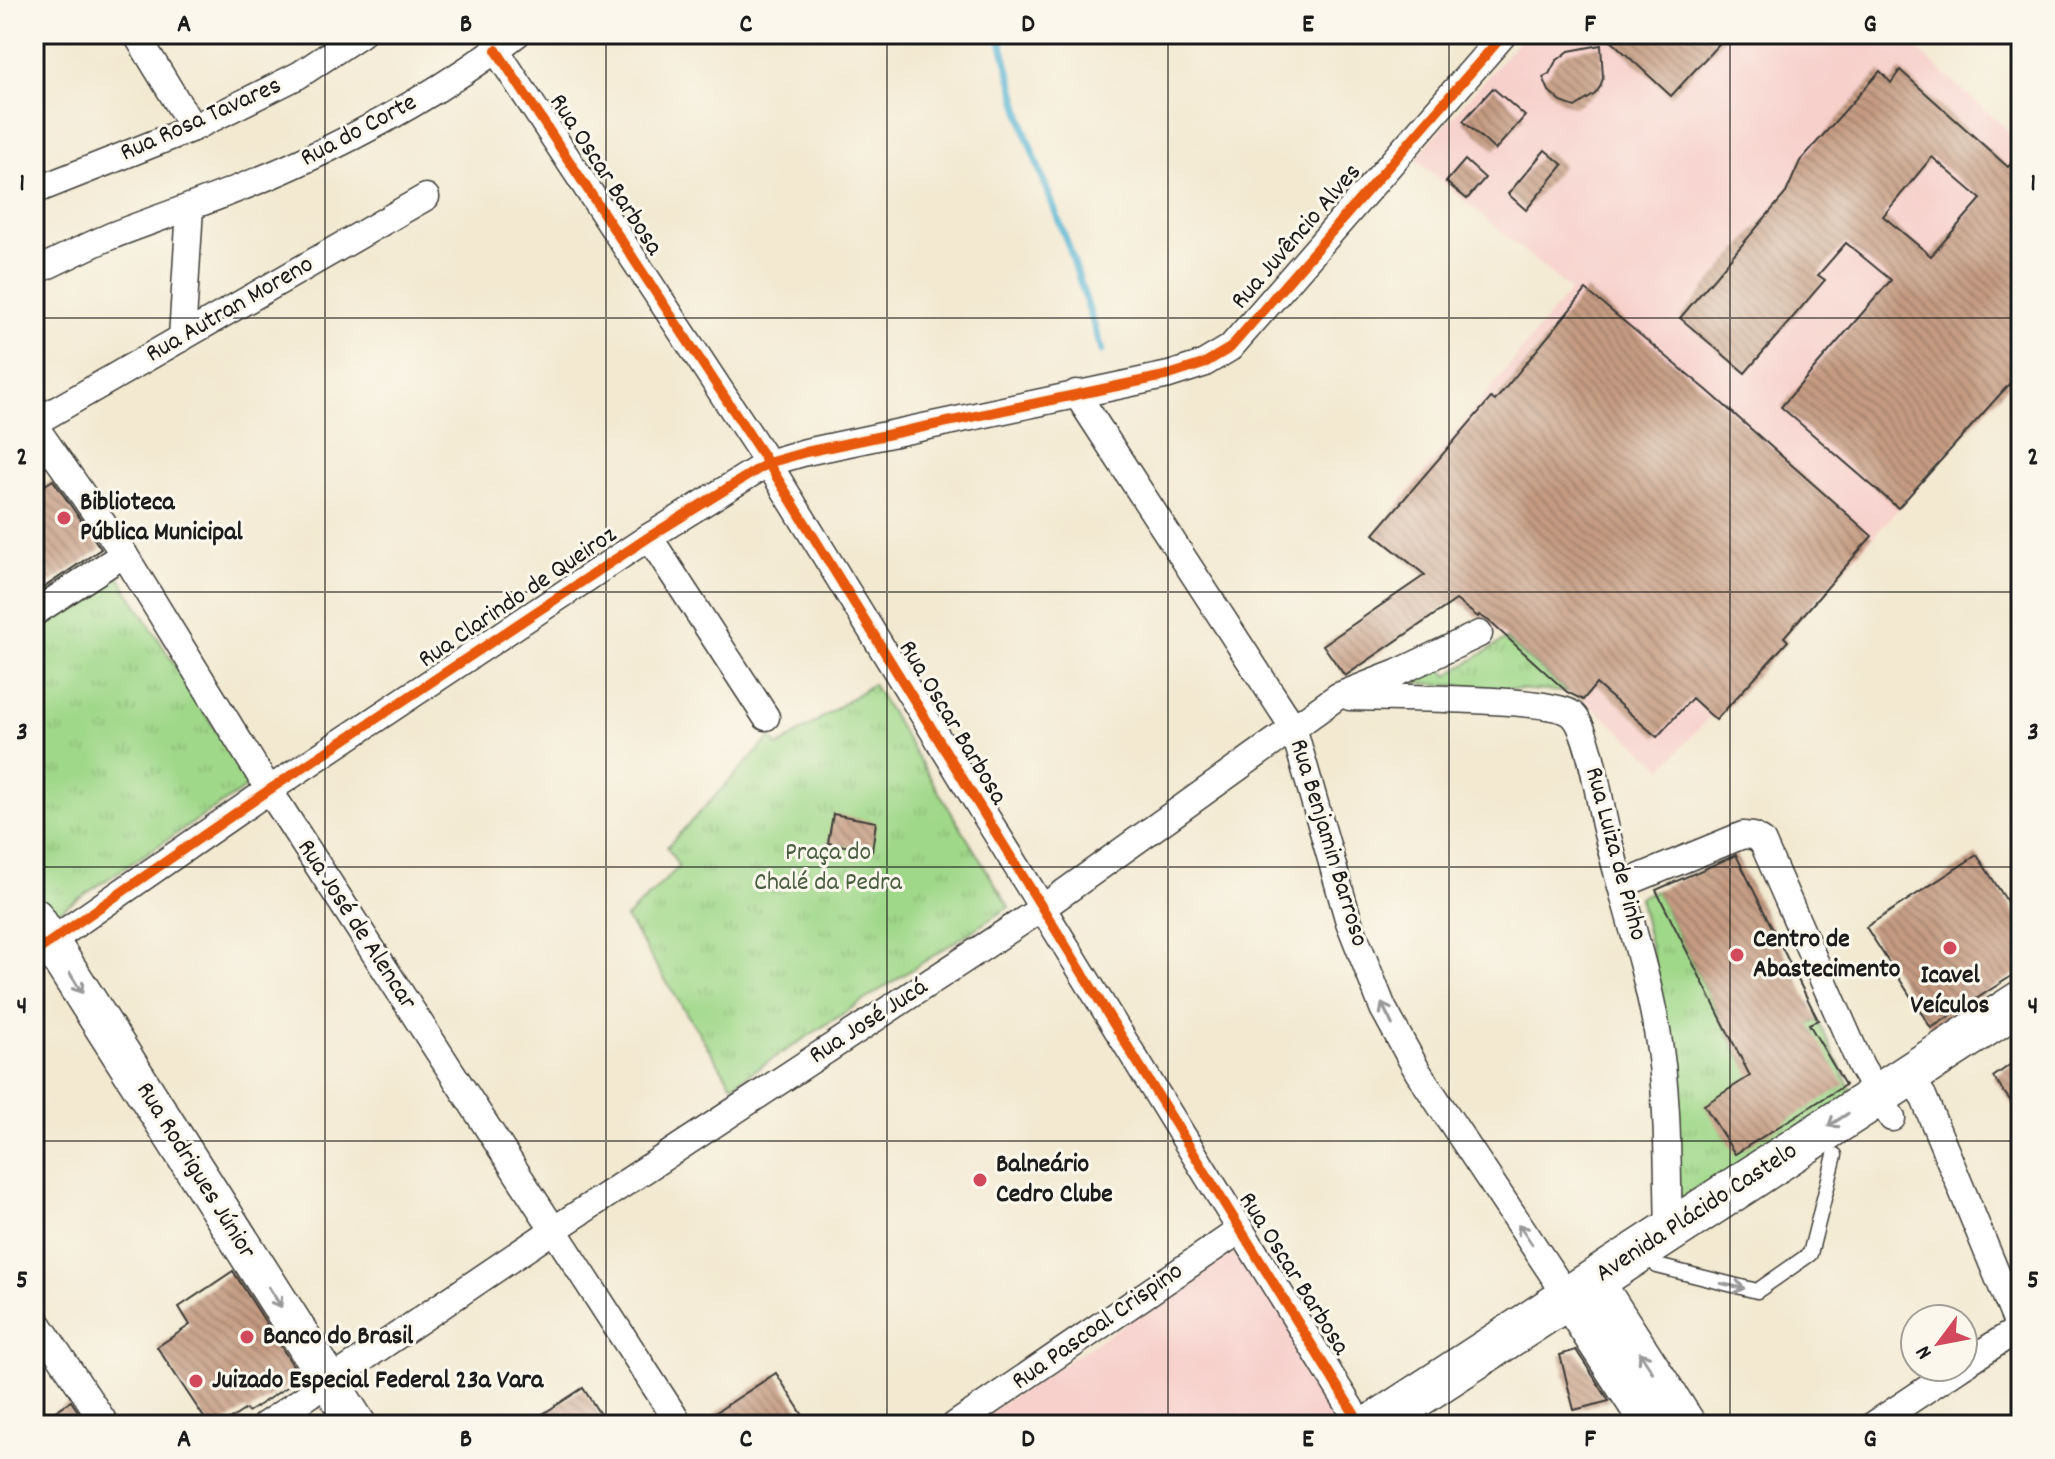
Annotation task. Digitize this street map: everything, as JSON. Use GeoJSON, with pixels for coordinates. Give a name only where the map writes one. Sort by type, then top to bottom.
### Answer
{"type":"FeatureCollection","features":[{"type":"Feature","properties":{"kind":"main road","name":"Rua Rodrigues Júnior"},"geometry":{"type":"LineString","coordinates":[[39,937],[357,1425]]}},
{"type":"Feature","properties":{"kind":"main road","name":"Avenida Plácido Castelo"},"geometry":{"type":"LineString","coordinates":[[1373,1425],[1587,1298],[1900,1096],[1959,1057],[2021,1002]]}},
{"type":"Feature","properties":{"kind":"main road","name":"Avenida Plácido Castelo"},"geometry":{"type":"LineString","coordinates":[[1959,1057],[2021,1034]]}},
{"type":"Feature","properties":{"kind":"main road","name":"Avenida Plácido Castelo"},"geometry":{"type":"LineString","coordinates":[[1663,1249],[1835,1155],[1900,1096]]}},
{"type":"Feature","properties":{"kind":"main road","name":"Avenida Plácido Castelo"},"geometry":{"type":"LineString","coordinates":[[1414,1425],[1587,1298]]}},
{"type":"Feature","properties":{"kind":"main road"},"geometry":{"type":"LineString","coordinates":[[1587,1298],[1651,1425]]}},
{"type":"Feature","properties":{"kind":"main road"},"geometry":{"type":"LineString","coordinates":[[1587,1298],[1687,1425]]}},
{"type":"Feature","properties":{"kind":"street"},"geometry":{"type":"LineString","coordinates":[[136,34],[193,128]]}},
{"type":"Feature","properties":{"kind":"street","name":"Rua Rosa Tavares"},"geometry":{"type":"LineString","coordinates":[[34,191],[193,128],[299,75],[361,34]]}},
{"type":"Feature","properties":{"kind":"street","name":"Rua Juvêncio Alves"},"geometry":{"type":"LineString","coordinates":[[1076,393],[1169,375],[1203,364],[1230,348],[1504,34]]}},
{"type":"Feature","properties":{"kind":"street","name":"Rua do Corte"},"geometry":{"type":"LineString","coordinates":[[34,272],[109,237],[290,167],[361,133],[506,42]]}},
{"type":"Feature","properties":{"kind":"street","name":"Rua Oscar Barbosa"},"geometry":{"type":"LineString","coordinates":[[506,42],[1361,1425]]}},
{"type":"Feature","properties":{"kind":"street","name":"Rua Autran Moreno"},"geometry":{"type":"LineString","coordinates":[[34,424],[426,197]]}},
{"type":"Feature","properties":{"kind":"street"},"geometry":{"type":"LineString","coordinates":[[182,338],[190,208]]}},
{"type":"Feature","properties":{"kind":"street","name":"Rua Clarindo de Queiroz"},"geometry":{"type":"LineString","coordinates":[[39,937],[269,790],[649,537],[768,463],[1076,393]]}},
{"type":"Feature","properties":{"kind":"street","name":"Rua Benjamin Barroso"},"geometry":{"type":"LineString","coordinates":[[1076,393],[1293,727],[1349,922],[1383,1008],[1418,1072],[1587,1298]]}},
{"type":"Feature","properties":{"kind":"street","name":"Rua José de Alencar"},"geometry":{"type":"LineString","coordinates":[[34,424],[124,554],[269,790],[680,1425]]}},
{"type":"Feature","properties":{"kind":"street"},"geometry":{"type":"LineString","coordinates":[[649,537],[766,717]]}},
{"type":"Feature","properties":{"kind":"street"},"geometry":{"type":"LineString","coordinates":[[34,613],[124,554]]}},
{"type":"Feature","properties":{"kind":"street","name":"Rua José Jucá"},"geometry":{"type":"LineString","coordinates":[[265,1425],[552,1231],[1041,909],[1338,696],[1397,673],[1479,634]]}},
{"type":"Feature","properties":{"kind":"street","name":"Rua Luiza de Pinho"},"geometry":{"type":"LineString","coordinates":[[1338,696],[1503,702],[1558,708],[1572,714],[1586,742],[1621,885],[1639,944],[1657,1031],[1663,1074],[1663,1249]]}},
{"type":"Feature","properties":{"kind":"street"},"geometry":{"type":"LineString","coordinates":[[1621,885],[1743,835],[1762,841],[2020,1327],[1979,1355]]}},
{"type":"Feature","properties":{"kind":"street","name":"Rua Pascoal Crispino"},"geometry":{"type":"LineString","coordinates":[[955,1425],[1240,1230]]}},
{"type":"Feature","properties":{"kind":"street"},"geometry":{"type":"LineString","coordinates":[[34,1317],[106,1425]]}},
{"type":"Feature","properties":{"kind":"street"},"geometry":{"type":"LineString","coordinates":[[1873,1425],[1936,1383]]}},
{"type":"Feature","properties":{"kind":"lane"},"geometry":{"type":"LineString","coordinates":[[1663,1249],[1757,1291],[1810,1254],[1835,1155]]}},
{"type":"Feature","properties":{"kind":"shaded area"},"geometry":{"type":"Polygon","coordinates":[[[1525,34],[1900,34],[2021,142],[2021,371],[1784,637],[1788,641],[1716,720],[1710,716],[1663,768],[1584,700],[1567,692],[1374,534],[1570,290],[1415,159],[1525,34]]]}},
{"type":"Feature","properties":{"kind":"shaded area"},"geometry":{"type":"Polygon","coordinates":[[[1239,1250],[1346,1412],[1326,1425],[969,1425],[1239,1250]]]}},
{"type":"Feature","properties":{"kind":"green space"},"geometry":{"type":"Polygon","coordinates":[[[118,575],[250,785],[47,919],[34,899],[34,630],[118,575]]]}},
{"type":"Feature","properties":{"kind":"green space"},"geometry":{"type":"Polygon","coordinates":[[[1506,639],[1567,692],[1414,683],[1439,665],[1447,676],[1506,639]]]}},
{"type":"Feature","properties":{"kind":"green space","name":"Praça do Chalé da Pedra"},"geometry":{"type":"Polygon","coordinates":[[[873,684],[1009,907],[732,1085],[626,918],[679,867],[667,847],[771,737],[778,747],[873,684]]]}},
{"type":"Feature","properties":{"kind":"green space"},"geometry":{"type":"Polygon","coordinates":[[[1656,890],[1740,1057],[1818,1020],[1854,1097],[1687,1206],[1673,1185],[1659,982],[1639,897],[1656,890]]]}},
{"type":"Feature","properties":{"kind":"building"},"geometry":{"type":"Polygon","coordinates":[[[1604,34],[1728,34],[1671,96],[1604,34]]]}},
{"type":"Feature","properties":{"kind":"building"},"geometry":{"type":"Polygon","coordinates":[[[1601,45],[1603,78],[1600,87],[1575,107],[1561,102],[1549,91],[1543,77],[1569,51],[1601,45]]]}},
{"type":"Feature","properties":{"kind":"building"},"geometry":{"type":"Polygon","coordinates":[[[1900,70],[2008,167],[2021,153],[2021,371],[1898,508],[1781,407],[1891,280],[1846,243],[1818,275],[1825,280],[1745,373],[1680,318],[1786,193],[1800,161],[1880,71],[1891,83],[1900,70]],[[1932,157],[1883,216],[1931,256],[1981,199],[1932,157]]]}},
{"type":"Feature","properties":{"kind":"building"},"geometry":{"type":"Polygon","coordinates":[[[1493,88],[1525,116],[1495,150],[1463,121],[1493,88]]]}},
{"type":"Feature","properties":{"kind":"building"},"geometry":{"type":"Polygon","coordinates":[[[1545,150],[1563,165],[1526,210],[1508,194],[1545,150]]]}},
{"type":"Feature","properties":{"kind":"building"},"geometry":{"type":"Polygon","coordinates":[[[1465,160],[1485,178],[1467,199],[1446,182],[1465,160]]]}},
{"type":"Feature","properties":{"kind":"building"},"geometry":{"type":"Polygon","coordinates":[[[1586,290],[1708,391],[1872,536],[1784,637],[1788,641],[1716,720],[1692,698],[1657,737],[1596,684],[1583,700],[1567,692],[1489,621],[1478,617],[1456,600],[1345,676],[1323,645],[1425,575],[1374,534],[1491,398],[1495,401],[1586,290]]]}},
{"type":"Feature","properties":{"kind":"building","name":"Biblioteca Pública Municipal"},"geometry":{"type":"Polygon","coordinates":[[[53,480],[101,549],[34,594],[34,492],[53,480]]]}},
{"type":"Feature","properties":{"kind":"building"},"geometry":{"type":"Polygon","coordinates":[[[833,814],[876,822],[872,851],[828,843],[833,814]]]}},
{"type":"Feature","properties":{"kind":"building","name":"Centro de Abastecimento"},"geometry":{"type":"Polygon","coordinates":[[[1736,855],[1818,1020],[1809,1024],[1845,1085],[1735,1154],[1704,1105],[1750,1076],[1656,890],[1736,855]]]}},
{"type":"Feature","properties":{"kind":"building","name":"Icavel Veículos"},"geometry":{"type":"Polygon","coordinates":[[[1977,855],[2021,923],[2021,970],[1931,1028],[1866,927],[1977,855]]]}},
{"type":"Feature","properties":{"kind":"building"},"geometry":{"type":"Polygon","coordinates":[[[2021,1057],[2021,1115],[1993,1077],[2021,1057]]]}},
{"type":"Feature","properties":{"kind":"building","name":"Banco do Brasil"},"geometry":{"type":"Polygon","coordinates":[[[233,1271],[301,1378],[248,1412],[246,1409],[221,1425],[209,1425],[157,1347],[190,1325],[179,1307],[233,1271]]]}},
{"type":"Feature","properties":{"kind":"building"},"geometry":{"type":"Polygon","coordinates":[[[1576,1350],[1609,1401],[1574,1410],[1560,1355],[1576,1350]]]}},
{"type":"Feature","properties":{"kind":"building"},"geometry":{"type":"Polygon","coordinates":[[[776,1373],[809,1425],[723,1425],[715,1413],[776,1373]]]}},
{"type":"Feature","properties":{"kind":"building"},"geometry":{"type":"Polygon","coordinates":[[[583,1388],[607,1425],[526,1425],[583,1388]]]}},
{"type":"Feature","properties":{"kind":"building"},"geometry":{"type":"Polygon","coordinates":[[[71,1401],[87,1425],[34,1425],[71,1401]]]}},
{"type":"Feature","properties":{"kind":"waterway"},"geometry":{"type":"LineString","coordinates":[[999,34],[1027,137],[1070,250],[1102,351]]}},
{"type":"Feature","properties":{"kind":"cycle path"},"geometry":{"type":"LineString","coordinates":[[34,953],[269,790],[649,537],[768,463],[806,452],[1169,375],[1203,364],[1230,348],[1504,34]]}},
{"type":"Feature","properties":{"kind":"cycle path"},"geometry":{"type":"LineString","coordinates":[[496,50],[768,463],[1361,1425]]}},
{"type":"Feature","properties":{"kind":"place","name":"Biblioteca Pública Municipal"},"geometry":{"type":"Point","coordinates":[64,518]}},
{"type":"Feature","properties":{"kind":"place","name":"Icavel Veículos"},"geometry":{"type":"Point","coordinates":[1950,948]}},
{"type":"Feature","properties":{"kind":"place","name":"Centro de Abastecimento"},"geometry":{"type":"Point","coordinates":[1737,955]}},
{"type":"Feature","properties":{"kind":"place","name":"Balneário Cedro Clube"},"geometry":{"type":"Point","coordinates":[980,1180]}},
{"type":"Feature","properties":{"kind":"place","name":"Banco do Brasil"},"geometry":{"type":"Point","coordinates":[247,1337]}},
{"type":"Feature","properties":{"kind":"place","name":"Juizado Especial Federal 23a Vara"},"geometry":{"type":"Point","coordinates":[196,1381]}}]}
